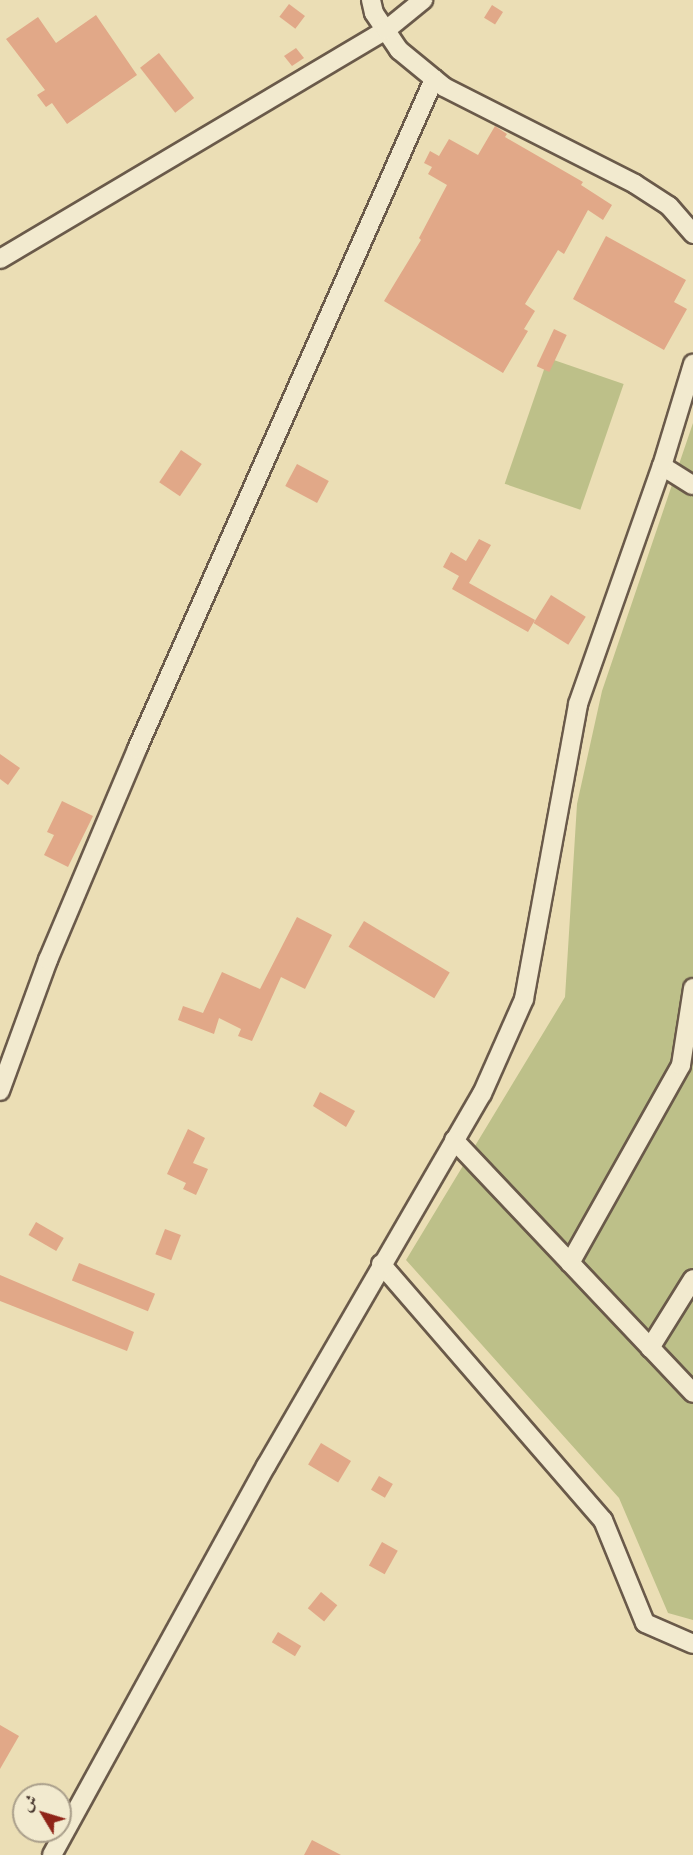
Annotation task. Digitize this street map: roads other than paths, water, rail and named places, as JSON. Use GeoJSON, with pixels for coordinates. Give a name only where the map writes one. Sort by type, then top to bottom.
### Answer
{"type":"FeatureCollection","features":[{"type":"Feature","properties":{"kind":"street"},"geometry":{"type":"LineString","coordinates":[[371,0],[399,50],[434,78],[635,184],[669,207],[693,234]]}},
{"type":"Feature","properties":{"kind":"street"},"geometry":{"type":"LineString","coordinates":[[0,259],[386,30],[423,0]]}},
{"type":"Feature","properties":{"kind":"street"},"geometry":{"type":"LineString","coordinates":[[0,1090],[48,960],[132,759],[434,78]]}},
{"type":"Feature","properties":{"kind":"street"},"geometry":{"type":"LineString","coordinates":[[52,1855],[381,1264],[482,1094],[524,999],[578,704],[662,466],[693,364]]}},
{"type":"Feature","properties":{"kind":"street"},"geometry":{"type":"LineString","coordinates":[[662,466],[693,485]]}},
{"type":"Feature","properties":{"kind":"street"},"geometry":{"type":"LineString","coordinates":[[570,1263],[681,1065],[693,988]]}},
{"type":"Feature","properties":{"kind":"street"},"geometry":{"type":"LineString","coordinates":[[454,1140],[693,1393]]}},
{"type":"Feature","properties":{"kind":"street"},"geometry":{"type":"LineString","coordinates":[[381,1264],[603,1520],[645,1623],[693,1644]]}},
{"type":"Feature","properties":{"kind":"street"},"geometry":{"type":"LineString","coordinates":[[650,1348],[693,1279]]}}]}
